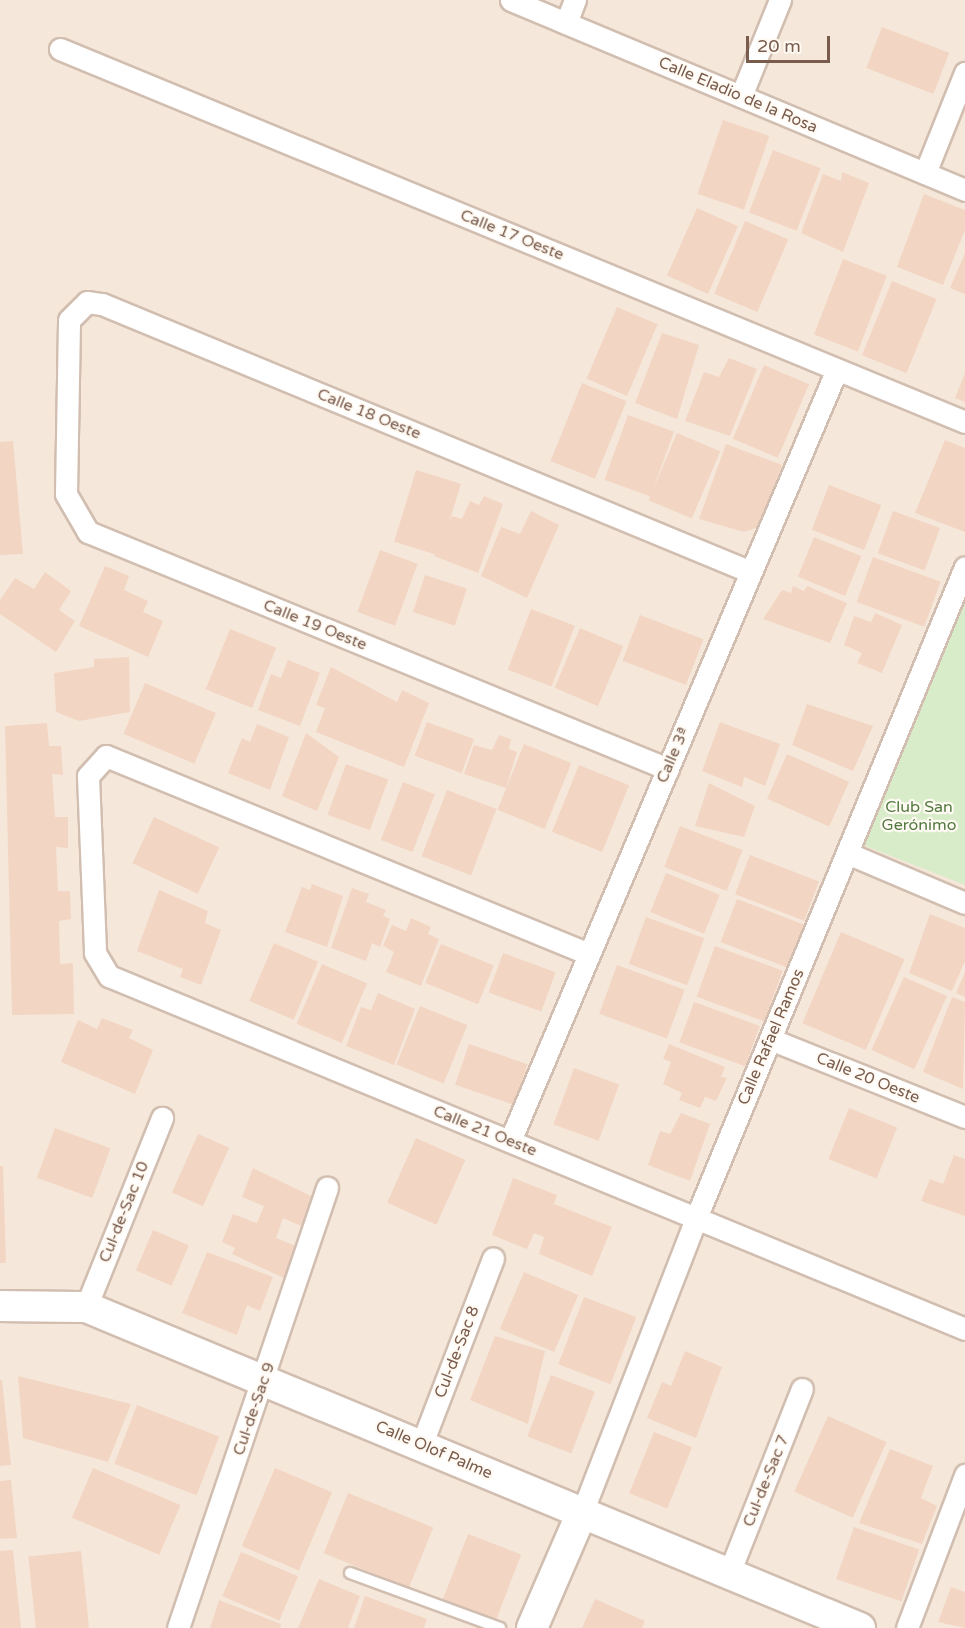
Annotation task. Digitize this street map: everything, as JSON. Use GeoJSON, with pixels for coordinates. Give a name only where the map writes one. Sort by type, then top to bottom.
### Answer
{"type":"FeatureCollection","features":[{"type":"Feature","properties":{"kind":"street","name":"Calle Eladio de la Rosa"},"geometry":{"type":"LineString","coordinates":[[512,0],[965,190]]}},
{"type":"Feature","properties":{"kind":"street"},"geometry":{"type":"LineString","coordinates":[[566,23],[575,0]]}},
{"type":"Feature","properties":{"kind":"street"},"geometry":{"type":"LineString","coordinates":[[741,96],[780,0]]}},
{"type":"Feature","properties":{"kind":"street","name":"Calle 17 Oeste"},"geometry":{"type":"LineString","coordinates":[[60,49],[965,422]]}},
{"type":"Feature","properties":{"kind":"street"},"geometry":{"type":"LineString","coordinates":[[925,173],[965,73]]}},
{"type":"Feature","properties":{"kind":"street","name":"Calle 18 Oeste"},"geometry":{"type":"LineString","coordinates":[[66,403],[69,320],[87,302],[102,304],[751,572]]}},
{"type":"Feature","properties":{"kind":"street","name":"Calle 3ª"},"geometry":{"type":"LineString","coordinates":[[510,1141],[837,369]]}},
{"type":"Feature","properties":{"kind":"street","name":"Calle 19 Oeste"},"geometry":{"type":"LineString","coordinates":[[66,403],[66,494],[88,532],[668,769]]}},
{"type":"Feature","properties":{"kind":"street","name":"Calle Rafael Ramos"},"geometry":{"type":"LineString","coordinates":[[583,1510],[696,1218],[965,567]]}},
{"type":"Feature","properties":{"kind":"street","name":"Calle 21 Oeste"},"geometry":{"type":"LineString","coordinates":[[589,954],[106,756],[87,776],[95,954],[109,976],[965,1329]]}},
{"type":"Feature","properties":{"kind":"street"},"geometry":{"type":"LineString","coordinates":[[847,853],[965,903]]}},
{"type":"Feature","properties":{"kind":"street","name":"Calle 20 Oeste"},"geometry":{"type":"LineString","coordinates":[[770,1039],[965,1117]]}},
{"type":"Feature","properties":{"kind":"street","name":"Cul-de-Sac 10"},"geometry":{"type":"LineString","coordinates":[[86,1307],[162,1118]]}},
{"type":"Feature","properties":{"kind":"street","name":"Cul-de-Sac 9"},"geometry":{"type":"LineString","coordinates":[[178,1628],[265,1377],[327,1188]]}},
{"type":"Feature","properties":{"kind":"street","name":"Cul-de-Sac 8"},"geometry":{"type":"LineString","coordinates":[[421,1446],[493,1258]]}},
{"type":"Feature","properties":{"kind":"street","name":"Calle Olof Palme"},"geometry":{"type":"LineString","coordinates":[[0,1306],[86,1307],[265,1377],[421,1446],[583,1510],[860,1628]]}},
{"type":"Feature","properties":{"kind":"street","name":"Cul-de-Sac 7"},"geometry":{"type":"LineString","coordinates":[[729,1573],[802,1389]]}},
{"type":"Feature","properties":{"kind":"street"},"geometry":{"type":"LineString","coordinates":[[907,1628],[965,1475]]}},
{"type":"Feature","properties":{"kind":"street"},"geometry":{"type":"LineString","coordinates":[[532,1628],[583,1510]]}},
{"type":"Feature","properties":{"kind":"lane"},"geometry":{"type":"LineString","coordinates":[[350,1573],[500,1628]]}},
{"type":"Feature","properties":{"kind":"shaded area"},"geometry":{"type":"Polygon","coordinates":[[[0,0],[965,0],[965,1628],[0,1628],[0,0]]]}},
{"type":"Feature","properties":{"kind":"green space","name":"Club San Gerónimo"},"geometry":{"type":"Polygon","coordinates":[[[965,597],[965,885],[858,843],[965,597]]]}},
{"type":"Feature","properties":{"kind":"building"},"geometry":{"type":"Polygon","coordinates":[[[882,27],[949,53],[933,94],[866,68],[882,27]]]}},
{"type":"Feature","properties":{"kind":"building"},"geometry":{"type":"Polygon","coordinates":[[[723,120],[769,136],[744,210],[698,194],[723,120]]]}},
{"type":"Feature","properties":{"kind":"building"},"geometry":{"type":"Polygon","coordinates":[[[773,150],[821,168],[797,231],[749,213],[773,150]]]}},
{"type":"Feature","properties":{"kind":"building"},"geometry":{"type":"Polygon","coordinates":[[[842,172],[869,183],[843,252],[801,233],[823,174],[841,181],[842,172]]]}},
{"type":"Feature","properties":{"kind":"building"},"geometry":{"type":"Polygon","coordinates":[[[924,194],[965,210],[965,230],[943,285],[897,267],[924,194]]]}},
{"type":"Feature","properties":{"kind":"building"},"geometry":{"type":"Polygon","coordinates":[[[697,208],[738,226],[708,294],[667,276],[697,208]]]}},
{"type":"Feature","properties":{"kind":"building"},"geometry":{"type":"Polygon","coordinates":[[[745,221],[788,239],[757,312],[714,294],[745,221]]]}},
{"type":"Feature","properties":{"kind":"building"},"geometry":{"type":"Polygon","coordinates":[[[965,253],[965,294],[950,288],[965,253]]]}},
{"type":"Feature","properties":{"kind":"building"},"geometry":{"type":"Polygon","coordinates":[[[843,259],[887,276],[858,351],[814,335],[843,259]]]}},
{"type":"Feature","properties":{"kind":"building"},"geometry":{"type":"Polygon","coordinates":[[[892,281],[937,299],[907,373],[862,355],[892,281]]]}},
{"type":"Feature","properties":{"kind":"building"},"geometry":{"type":"Polygon","coordinates":[[[617,307],[658,324],[627,396],[587,379],[617,307]]]}},
{"type":"Feature","properties":{"kind":"building"},"geometry":{"type":"Polygon","coordinates":[[[662,333],[699,345],[677,419],[635,403],[662,333]]]}},
{"type":"Feature","properties":{"kind":"building"},"geometry":{"type":"Polygon","coordinates":[[[729,358],[757,369],[730,436],[685,421],[704,372],[719,377],[729,358]]]}},
{"type":"Feature","properties":{"kind":"building"},"geometry":{"type":"Polygon","coordinates":[[[764,365],[809,384],[778,458],[733,439],[764,365]]]}},
{"type":"Feature","properties":{"kind":"building"},"geometry":{"type":"Polygon","coordinates":[[[965,373],[965,402],[955,398],[965,373]]]}},
{"type":"Feature","properties":{"kind":"building"},"geometry":{"type":"Polygon","coordinates":[[[582,383],[627,401],[595,479],[551,461],[582,383]]]}},
{"type":"Feature","properties":{"kind":"building"},"geometry":{"type":"Polygon","coordinates":[[[628,415],[674,432],[650,497],[604,480],[628,415]]]}},
{"type":"Feature","properties":{"kind":"building"},"geometry":{"type":"Polygon","coordinates":[[[677,433],[720,451],[692,519],[648,500],[677,433]]]}},
{"type":"Feature","properties":{"kind":"building"},"geometry":{"type":"Polygon","coordinates":[[[945,440],[965,448],[965,532],[915,513],[945,440]]]}},
{"type":"Feature","properties":{"kind":"building"},"geometry":{"type":"Polygon","coordinates":[[[13,441],[23,554],[0,555],[0,442],[13,441]]]}},
{"type":"Feature","properties":{"kind":"building"},"geometry":{"type":"Polygon","coordinates":[[[726,444],[782,465],[759,527],[744,532],[699,519],[726,444]]]}},
{"type":"Feature","properties":{"kind":"building"},"geometry":{"type":"Polygon","coordinates":[[[416,470],[461,484],[439,555],[394,542],[416,470]]]}},
{"type":"Feature","properties":{"kind":"building"},"geometry":{"type":"Polygon","coordinates":[[[829,485],[881,505],[864,550],[812,530],[829,485]]]}},
{"type":"Feature","properties":{"kind":"building"},"geometry":{"type":"Polygon","coordinates":[[[484,496],[503,504],[478,573],[434,556],[452,516],[462,519],[470,501],[479,505],[484,496]]]}},
{"type":"Feature","properties":{"kind":"building"},"geometry":{"type":"Polygon","coordinates":[[[531,511],[559,525],[527,598],[481,576],[501,527],[520,534],[531,511]]]}},
{"type":"Feature","properties":{"kind":"building"},"geometry":{"type":"Polygon","coordinates":[[[893,511],[940,528],[925,570],[878,553],[893,511]]]}},
{"type":"Feature","properties":{"kind":"building"},"geometry":{"type":"Polygon","coordinates":[[[814,537],[861,556],[845,596],[798,577],[814,537]]]}},
{"type":"Feature","properties":{"kind":"building"},"geometry":{"type":"Polygon","coordinates":[[[380,550],[418,564],[395,626],[357,612],[380,550]]]}},
{"type":"Feature","properties":{"kind":"building"},"geometry":{"type":"Polygon","coordinates":[[[873,557],[941,582],[924,627],[857,602],[873,557]]]}},
{"type":"Feature","properties":{"kind":"building"},"geometry":{"type":"Polygon","coordinates":[[[105,566],[129,576],[124,590],[148,601],[143,612],[163,621],[148,657],[79,626],[105,566]]]}},
{"type":"Feature","properties":{"kind":"building"},"geometry":{"type":"Polygon","coordinates":[[[45,572],[71,591],[59,610],[75,621],[56,652],[0,614],[0,600],[15,578],[34,589],[45,572]]]}},
{"type":"Feature","properties":{"kind":"building"},"geometry":{"type":"Polygon","coordinates":[[[425,575],[467,589],[455,626],[413,612],[425,575]]]}},
{"type":"Feature","properties":{"kind":"building"},"geometry":{"type":"Polygon","coordinates":[[[793,586],[804,591],[807,586],[847,603],[830,643],[763,619],[782,590],[791,593],[793,586]]]}},
{"type":"Feature","properties":{"kind":"building"},"geometry":{"type":"Polygon","coordinates":[[[531,609],[575,626],[552,687],[508,670],[531,609]]]}},
{"type":"Feature","properties":{"kind":"building"},"geometry":{"type":"Polygon","coordinates":[[[875,613],[902,625],[882,673],[857,663],[862,653],[844,645],[854,616],[871,622],[875,613]]]}},
{"type":"Feature","properties":{"kind":"building"},"geometry":{"type":"Polygon","coordinates":[[[640,615],[703,639],[686,685],[622,661],[640,615]]]}},
{"type":"Feature","properties":{"kind":"building"},"geometry":{"type":"Polygon","coordinates":[[[580,628],[623,646],[598,706],[555,688],[580,628]]]}},
{"type":"Feature","properties":{"kind":"building"},"geometry":{"type":"Polygon","coordinates":[[[230,629],[276,648],[252,708],[206,689],[230,629]]]}},
{"type":"Feature","properties":{"kind":"building"},"geometry":{"type":"Polygon","coordinates":[[[129,657],[130,712],[79,721],[56,712],[54,673],[94,667],[94,659],[129,657]]]}},
{"type":"Feature","properties":{"kind":"building"},"geometry":{"type":"Polygon","coordinates":[[[288,660],[320,673],[300,726],[258,710],[271,674],[281,678],[288,660]]]}},
{"type":"Feature","properties":{"kind":"building"},"geometry":{"type":"Polygon","coordinates":[[[331,667],[397,702],[402,690],[429,703],[404,767],[316,732],[325,708],[316,705],[331,667]]]}},
{"type":"Feature","properties":{"kind":"building"},"geometry":{"type":"Polygon","coordinates":[[[145,683],[216,713],[194,764],[124,734],[145,683]]]}},
{"type":"Feature","properties":{"kind":"building"},"geometry":{"type":"Polygon","coordinates":[[[807,704],[873,726],[853,771],[792,745],[807,704]]]}},
{"type":"Feature","properties":{"kind":"building"},"geometry":{"type":"Polygon","coordinates":[[[427,722],[474,739],[462,773],[415,756],[427,722]]]}},
{"type":"Feature","properties":{"kind":"building"},"geometry":{"type":"Polygon","coordinates":[[[720,722],[780,744],[765,786],[744,777],[742,787],[702,771],[720,722]]]}},
{"type":"Feature","properties":{"kind":"building"},"geometry":{"type":"Polygon","coordinates":[[[47,723],[49,746],[61,746],[63,775],[52,774],[55,817],[68,817],[68,848],[56,847],[58,891],[70,891],[71,919],[59,921],[60,964],[73,963],[74,1014],[12,1015],[5,726],[47,723]]]}},
{"type":"Feature","properties":{"kind":"building"},"geometry":{"type":"Polygon","coordinates":[[[257,724],[289,737],[270,790],[228,773],[242,738],[250,742],[257,724]]]}},
{"type":"Feature","properties":{"kind":"building"},"geometry":{"type":"Polygon","coordinates":[[[306,733],[339,757],[317,811],[282,796],[306,733]]]}},
{"type":"Feature","properties":{"kind":"building"},"geometry":{"type":"Polygon","coordinates":[[[499,735],[511,739],[509,749],[517,752],[506,788],[464,774],[474,745],[492,750],[499,735]]]}},
{"type":"Feature","properties":{"kind":"building"},"geometry":{"type":"Polygon","coordinates":[[[524,744],[571,763],[545,829],[497,810],[524,744]]]}},
{"type":"Feature","properties":{"kind":"building"},"geometry":{"type":"Polygon","coordinates":[[[787,754],[849,782],[829,826],[767,799],[787,754]]]}},
{"type":"Feature","properties":{"kind":"building"},"geometry":{"type":"Polygon","coordinates":[[[346,764],[388,779],[370,830],[328,815],[346,764]]]}},
{"type":"Feature","properties":{"kind":"building"},"geometry":{"type":"Polygon","coordinates":[[[579,765],[629,785],[602,852],[552,832],[579,765]]]}},
{"type":"Feature","properties":{"kind":"building"},"geometry":{"type":"Polygon","coordinates":[[[403,782],[435,794],[413,852],[381,840],[403,782]]]}},
{"type":"Feature","properties":{"kind":"building"},"geometry":{"type":"Polygon","coordinates":[[[709,783],[755,806],[744,837],[695,826],[709,783]]]}},
{"type":"Feature","properties":{"kind":"building"},"geometry":{"type":"Polygon","coordinates":[[[447,790],[496,809],[471,875],[422,856],[447,790]]]}},
{"type":"Feature","properties":{"kind":"building"},"geometry":{"type":"Polygon","coordinates":[[[154,817],[219,847],[198,894],[132,863],[154,817]]]}},
{"type":"Feature","properties":{"kind":"building"},"geometry":{"type":"Polygon","coordinates":[[[680,826],[743,850],[727,891],[664,867],[680,826]]]}},
{"type":"Feature","properties":{"kind":"building"},"geometry":{"type":"Polygon","coordinates":[[[750,855],[819,882],[804,921],[735,894],[750,855]]]}},
{"type":"Feature","properties":{"kind":"building"},"geometry":{"type":"Polygon","coordinates":[[[666,873],[720,895],[704,934],[650,912],[666,873]]]}},
{"type":"Feature","properties":{"kind":"building"},"geometry":{"type":"Polygon","coordinates":[[[312,884],[343,896],[327,947],[285,932],[302,887],[310,890],[312,884]]]}},
{"type":"Feature","properties":{"kind":"building"},"geometry":{"type":"Polygon","coordinates":[[[352,888],[369,894],[366,902],[386,910],[383,916],[390,919],[380,947],[372,943],[366,961],[331,948],[352,888]]]}},
{"type":"Feature","properties":{"kind":"building"},"geometry":{"type":"Polygon","coordinates":[[[159,890],[208,911],[205,923],[221,930],[201,985],[180,977],[183,969],[137,951],[159,890]]]}},
{"type":"Feature","properties":{"kind":"building"},"geometry":{"type":"Polygon","coordinates":[[[737,899],[804,925],[788,968],[721,942],[737,899]]]}},
{"type":"Feature","properties":{"kind":"building"},"geometry":{"type":"Polygon","coordinates":[[[930,914],[965,928],[965,961],[952,991],[909,973],[930,914]]]}},
{"type":"Feature","properties":{"kind":"building"},"geometry":{"type":"Polygon","coordinates":[[[646,917],[704,938],[687,985],[629,964],[646,917]]]}},
{"type":"Feature","properties":{"kind":"building"},"geometry":{"type":"Polygon","coordinates":[[[411,918],[431,927],[428,934],[439,939],[421,986],[386,972],[394,952],[383,946],[392,925],[406,931],[411,918]]]}},
{"type":"Feature","properties":{"kind":"building"},"geometry":{"type":"Polygon","coordinates":[[[841,932],[905,959],[866,1050],[802,1023],[841,932]]]}},
{"type":"Feature","properties":{"kind":"building"},"geometry":{"type":"Polygon","coordinates":[[[274,943],[318,962],[294,1020],[249,1001],[274,943]]]}},
{"type":"Feature","properties":{"kind":"building"},"geometry":{"type":"Polygon","coordinates":[[[441,944],[494,965],[478,1004],[425,983],[441,944]]]}},
{"type":"Feature","properties":{"kind":"building"},"geometry":{"type":"Polygon","coordinates":[[[715,946],[783,971],[764,1021],[697,997],[715,946]]]}},
{"type":"Feature","properties":{"kind":"building"},"geometry":{"type":"Polygon","coordinates":[[[503,953],[556,972],[541,1012],[489,992],[503,953]]]}},
{"type":"Feature","properties":{"kind":"building"},"geometry":{"type":"Polygon","coordinates":[[[322,964],[367,983],[342,1043],[297,1024],[322,964]]]}},
{"type":"Feature","properties":{"kind":"building"},"geometry":{"type":"Polygon","coordinates":[[[617,965],[685,990],[667,1038],[599,1014],[617,965]]]}},
{"type":"Feature","properties":{"kind":"building"},"geometry":{"type":"Polygon","coordinates":[[[965,972],[965,997],[956,993],[965,972]]]}},
{"type":"Feature","properties":{"kind":"building"},"geometry":{"type":"Polygon","coordinates":[[[904,977],[947,996],[914,1069],[871,1050],[904,977]]]}},
{"type":"Feature","properties":{"kind":"building"},"geometry":{"type":"Polygon","coordinates":[[[378,993],[415,1009],[394,1065],[346,1046],[361,1007],[371,1010],[378,993]]]}},
{"type":"Feature","properties":{"kind":"building"},"geometry":{"type":"Polygon","coordinates":[[[952,997],[965,1002],[963,1089],[923,1072],[952,997]]]}},
{"type":"Feature","properties":{"kind":"building"},"geometry":{"type":"Polygon","coordinates":[[[694,1002],[760,1026],[745,1066],[679,1042],[694,1002]]]}},
{"type":"Feature","properties":{"kind":"building"},"geometry":{"type":"Polygon","coordinates":[[[420,1006],[467,1025],[444,1084],[396,1064],[420,1006]]]}},
{"type":"Feature","properties":{"kind":"building"},"geometry":{"type":"Polygon","coordinates":[[[102,1018],[133,1030],[129,1038],[153,1050],[135,1094],[61,1062],[78,1020],[97,1029],[102,1018]]]}},
{"type":"Feature","properties":{"kind":"building"},"geometry":{"type":"Polygon","coordinates":[[[469,1044],[528,1064],[514,1105],[455,1085],[469,1044]]]}},
{"type":"Feature","properties":{"kind":"building"},"geometry":{"type":"Polygon","coordinates":[[[669,1044],[725,1067],[721,1077],[727,1078],[716,1101],[705,1097],[700,1108],[679,1100],[682,1093],[663,1084],[671,1062],[663,1059],[669,1044]]]}},
{"type":"Feature","properties":{"kind":"building"},"geometry":{"type":"Polygon","coordinates":[[[574,1068],[619,1084],[599,1141],[553,1124],[574,1068]]]}},
{"type":"Feature","properties":{"kind":"building"},"geometry":{"type":"Polygon","coordinates":[[[849,1108],[897,1127],[877,1178],[828,1159],[849,1108]]]}},
{"type":"Feature","properties":{"kind":"building"},"geometry":{"type":"Polygon","coordinates":[[[681,1113],[710,1124],[690,1181],[648,1165],[660,1131],[670,1134],[681,1113]]]}},
{"type":"Feature","properties":{"kind":"building"},"geometry":{"type":"Polygon","coordinates":[[[55,1128],[110,1148],[92,1198],[37,1178],[55,1128]]]}},
{"type":"Feature","properties":{"kind":"building"},"geometry":{"type":"Polygon","coordinates":[[[198,1134],[229,1148],[203,1206],[172,1192],[198,1134]]]}},
{"type":"Feature","properties":{"kind":"building"},"geometry":{"type":"Polygon","coordinates":[[[416,1138],[465,1160],[436,1225],[387,1203],[416,1138]]]}},
{"type":"Feature","properties":{"kind":"building"},"geometry":{"type":"Polygon","coordinates":[[[954,1155],[965,1159],[965,1216],[921,1201],[930,1179],[943,1184],[954,1155]]]}},
{"type":"Feature","properties":{"kind":"building"},"geometry":{"type":"Polygon","coordinates":[[[0,1166],[3,1166],[6,1263],[0,1263],[0,1166]]]}},
{"type":"Feature","properties":{"kind":"building"},"geometry":{"type":"Polygon","coordinates":[[[253,1168],[313,1197],[301,1226],[283,1218],[276,1238],[296,1246],[284,1278],[232,1254],[235,1248],[222,1242],[233,1214],[257,1223],[264,1206],[242,1197],[253,1168]]]}},
{"type":"Feature","properties":{"kind":"building"},"geometry":{"type":"Polygon","coordinates":[[[513,1178],[557,1195],[554,1204],[612,1227],[592,1276],[539,1254],[544,1237],[534,1233],[527,1249],[492,1235],[513,1178]]]}},
{"type":"Feature","properties":{"kind":"building"},"geometry":{"type":"Polygon","coordinates":[[[153,1230],[189,1245],[172,1286],[136,1271],[153,1230]]]}},
{"type":"Feature","properties":{"kind":"building"},"geometry":{"type":"Polygon","coordinates":[[[207,1252],[273,1277],[260,1311],[247,1305],[237,1335],[182,1313],[207,1252]]]}},
{"type":"Feature","properties":{"kind":"building"},"geometry":{"type":"Polygon","coordinates":[[[524,1272],[578,1295],[554,1352],[500,1329],[524,1272]]]}},
{"type":"Feature","properties":{"kind":"building"},"geometry":{"type":"Polygon","coordinates":[[[584,1297],[636,1317],[610,1384],[558,1364],[584,1297]]]}},
{"type":"Feature","properties":{"kind":"building"},"geometry":{"type":"Polygon","coordinates":[[[495,1336],[545,1351],[528,1424],[470,1400],[495,1336]]]}},
{"type":"Feature","properties":{"kind":"building"},"geometry":{"type":"Polygon","coordinates":[[[685,1351],[722,1367],[696,1438],[647,1418],[662,1382],[671,1386],[685,1351]]]}},
{"type":"Feature","properties":{"kind":"building"},"geometry":{"type":"Polygon","coordinates":[[[551,1375],[595,1392],[571,1453],[527,1437],[551,1375]]]}},
{"type":"Feature","properties":{"kind":"building"},"geometry":{"type":"Polygon","coordinates":[[[18,1376],[131,1404],[108,1462],[23,1438],[18,1376]]]}},
{"type":"Feature","properties":{"kind":"building"},"geometry":{"type":"Polygon","coordinates":[[[0,1380],[2,1380],[11,1465],[0,1466],[0,1380]]]}},
{"type":"Feature","properties":{"kind":"building"},"geometry":{"type":"Polygon","coordinates":[[[137,1405],[219,1437],[197,1495],[114,1464],[137,1405]]]}},
{"type":"Feature","properties":{"kind":"building"},"geometry":{"type":"Polygon","coordinates":[[[828,1416],[886,1442],[853,1518],[794,1492],[828,1416]]]}},
{"type":"Feature","properties":{"kind":"building"},"geometry":{"type":"Polygon","coordinates":[[[654,1432],[692,1447],[667,1509],[629,1493],[654,1432]]]}},
{"type":"Feature","properties":{"kind":"building"},"geometry":{"type":"Polygon","coordinates":[[[890,1449],[933,1466],[921,1498],[937,1506],[922,1544],[859,1523],[890,1449]]]}},
{"type":"Feature","properties":{"kind":"building"},"geometry":{"type":"Polygon","coordinates":[[[93,1468],[180,1505],[159,1555],[72,1518],[93,1468]]]}},
{"type":"Feature","properties":{"kind":"building"},"geometry":{"type":"Polygon","coordinates":[[[275,1468],[332,1492],[299,1570],[242,1546],[275,1468]]]}},
{"type":"Feature","properties":{"kind":"building"},"geometry":{"type":"Polygon","coordinates":[[[11,1480],[17,1538],[0,1539],[0,1481],[11,1480]]]}},
{"type":"Feature","properties":{"kind":"building"},"geometry":{"type":"Polygon","coordinates":[[[348,1493],[433,1527],[409,1588],[324,1553],[348,1493]]]}},
{"type":"Feature","properties":{"kind":"building"},"geometry":{"type":"Polygon","coordinates":[[[854,1527],[919,1549],[901,1601],[836,1579],[854,1527]]]}},
{"type":"Feature","properties":{"kind":"building"},"geometry":{"type":"Polygon","coordinates":[[[468,1534],[521,1554],[496,1620],[443,1599],[468,1534]]]}},
{"type":"Feature","properties":{"kind":"building"},"geometry":{"type":"Polygon","coordinates":[[[13,1550],[21,1628],[0,1628],[0,1551],[13,1550]]]}},
{"type":"Feature","properties":{"kind":"building"},"geometry":{"type":"Polygon","coordinates":[[[81,1551],[89,1628],[36,1628],[28,1557],[81,1551]]]}},
{"type":"Feature","properties":{"kind":"building"},"geometry":{"type":"Polygon","coordinates":[[[241,1552],[298,1576],[279,1620],[222,1596],[241,1552]]]}},
{"type":"Feature","properties":{"kind":"building"},"geometry":{"type":"Polygon","coordinates":[[[319,1579],[360,1596],[348,1628],[298,1628],[319,1579]]]}},
{"type":"Feature","properties":{"kind":"building"},"geometry":{"type":"Polygon","coordinates":[[[951,1587],[965,1592],[965,1628],[938,1622],[951,1587]]]}},
{"type":"Feature","properties":{"kind":"building"},"geometry":{"type":"Polygon","coordinates":[[[365,1596],[427,1619],[424,1628],[354,1628],[365,1596]]]}},
{"type":"Feature","properties":{"kind":"building"},"geometry":{"type":"Polygon","coordinates":[[[595,1599],[645,1621],[642,1628],[582,1628],[595,1599]]]}},
{"type":"Feature","properties":{"kind":"building"},"geometry":{"type":"Polygon","coordinates":[[[219,1600],[281,1624],[280,1628],[210,1628],[219,1600]]]}}]}
